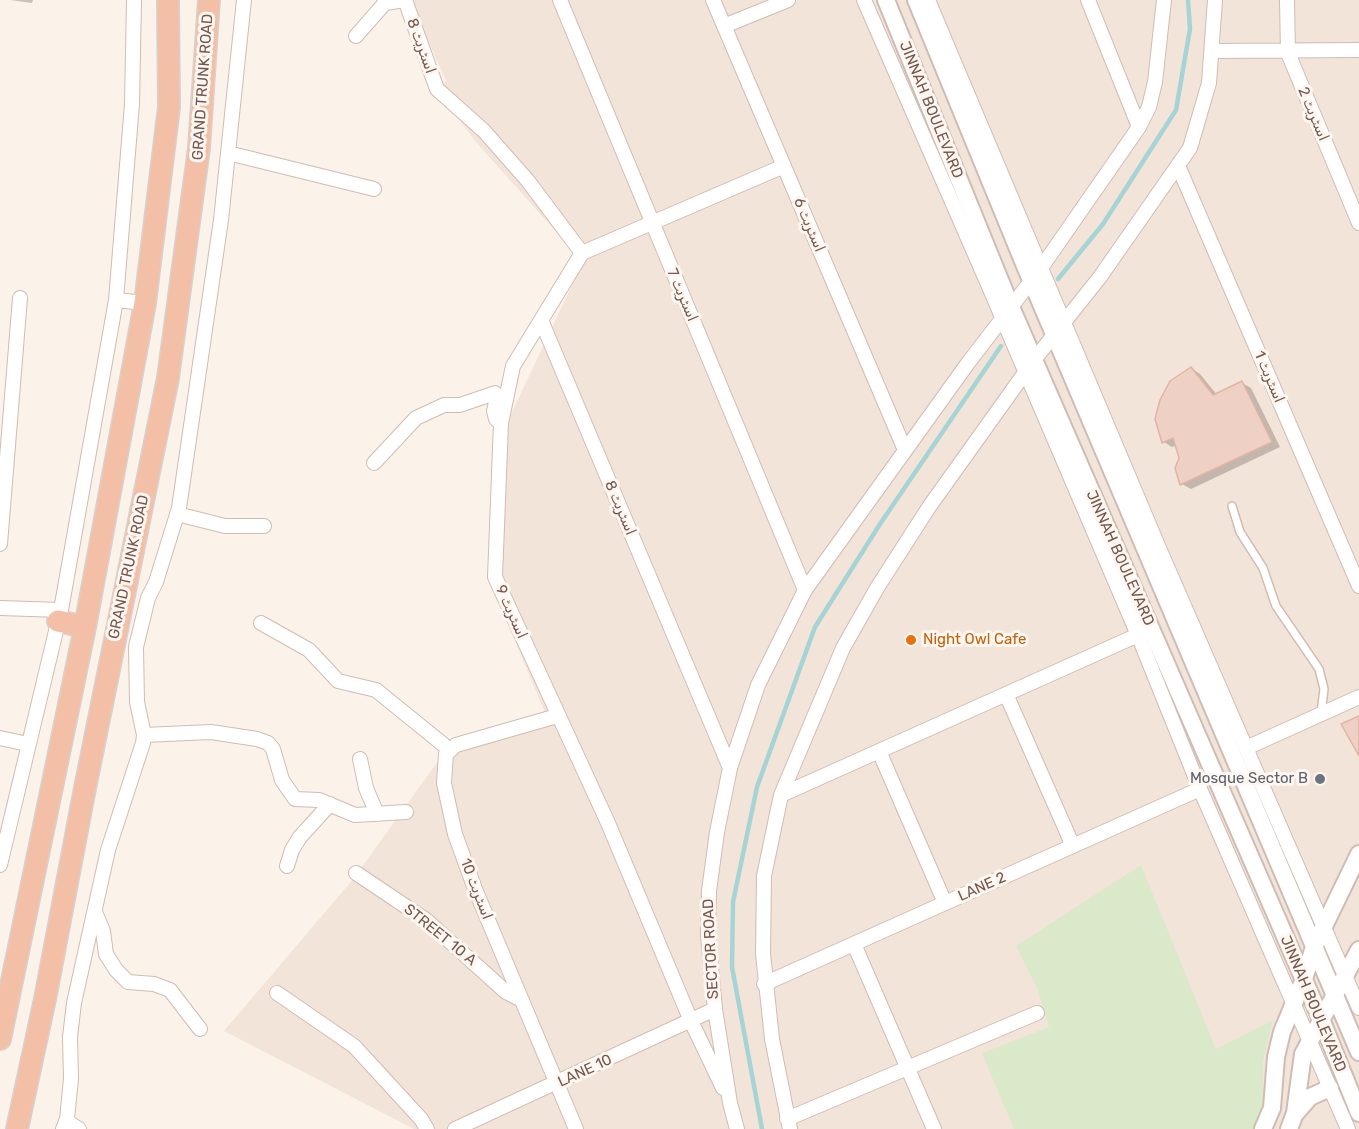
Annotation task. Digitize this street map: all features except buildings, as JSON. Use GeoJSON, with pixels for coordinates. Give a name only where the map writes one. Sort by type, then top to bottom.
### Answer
{"type":"FeatureCollection","features":[{"type":"Feature","properties":{"kind":"highway","name":"GRAND TRUNK ROAD"},"geometry":{"type":"LineString","coordinates":[[0,1039],[85,627],[146,303],[169,107],[168,0]]}},
{"type":"Feature","properties":{"kind":"highway","name":"GRAND TRUNK ROAD"},"geometry":{"type":"LineString","coordinates":[[17,1129],[45,999],[168,378],[199,148],[209,0]]}},
{"type":"Feature","properties":{"kind":"highway"},"geometry":{"type":"LineString","coordinates":[[59,616],[85,627]]}},
{"type":"Feature","properties":{"kind":"street"},"geometry":{"type":"LineString","coordinates":[[0,865],[59,616],[116,300],[128,165],[134,0]]}},
{"type":"Feature","properties":{"kind":"street"},"geometry":{"type":"LineString","coordinates":[[79,1129],[64,1125],[74,1004],[108,850],[144,735],[137,702],[136,646],[148,598],[156,582],[177,514],[199,384],[228,153],[244,0]]}},
{"type":"Feature","properties":{"kind":"street"},"geometry":{"type":"LineString","coordinates":[[356,36],[386,3],[405,0]]}},
{"type":"Feature","properties":{"kind":"street","name":"اسٹریٹ 8"},"geometry":{"type":"LineString","coordinates":[[405,0],[437,89],[491,140],[528,181],[582,253]]}},
{"type":"Feature","properties":{"kind":"street","name":"اسٹریٹ 7"},"geometry":{"type":"LineString","coordinates":[[560,0],[805,590]]}},
{"type":"Feature","properties":{"kind":"street","name":"اسٹریٹ 6"},"geometry":{"type":"LineString","coordinates":[[713,0],[905,450]]}},
{"type":"Feature","properties":{"kind":"street"},"geometry":{"type":"LineString","coordinates":[[724,26],[788,0]]}},
{"type":"Feature","properties":{"kind":"street"},"geometry":{"type":"LineString","coordinates":[[864,0],[1007,313]]}},
{"type":"Feature","properties":{"kind":"street","name":"JINNAH BOULEVARD"},"geometry":{"type":"LineString","coordinates":[[886,0],[1007,313],[1239,829],[1322,1019],[1359,1113]]}},
{"type":"Feature","properties":{"kind":"street","name":"JINNAH BOULEVARD"},"geometry":{"type":"LineString","coordinates":[[916,0],[1036,274],[1267,815],[1314,947],[1359,1052]]}},
{"type":"Feature","properties":{"kind":"street"},"geometry":{"type":"LineString","coordinates":[[928,0],[1036,274]]}},
{"type":"Feature","properties":{"kind":"street"},"geometry":{"type":"LineString","coordinates":[[1088,0],[1139,126]]}},
{"type":"Feature","properties":{"kind":"street","name":"SECTOR ROAD"},"geometry":{"type":"LineString","coordinates":[[737,1129],[730,1103],[715,1009],[708,936],[709,891],[717,832],[730,768],[758,685],[805,590],[905,450],[1036,274],[1139,126],[1149,107],[1155,82],[1164,0]]}},
{"type":"Feature","properties":{"kind":"street"},"geometry":{"type":"LineString","coordinates":[[1037,1012],[907,1067],[789,1124],[764,984],[764,876],[781,795],[834,666],[877,588],[928,507],[1059,328],[1100,277],[1179,168],[1190,148],[1204,108],[1212,51],[1215,0]]}},
{"type":"Feature","properties":{"kind":"street","name":"اسٹریٹ 2"},"geometry":{"type":"LineString","coordinates":[[1287,0],[1288,52],[1359,223]]}},
{"type":"Feature","properties":{"kind":"street"},"geometry":{"type":"LineString","coordinates":[[1212,51],[1359,50]]}},
{"type":"Feature","properties":{"kind":"street"},"geometry":{"type":"LineString","coordinates":[[228,153],[374,189]]}},
{"type":"Feature","properties":{"kind":"street"},"geometry":{"type":"LineString","coordinates":[[541,320],[582,253],[784,166]]}},
{"type":"Feature","properties":{"kind":"street","name":"اسٹریٹ 1"},"geometry":{"type":"LineString","coordinates":[[1179,168],[1359,586]]}},
{"type":"Feature","properties":{"kind":"street"},"geometry":{"type":"LineString","coordinates":[[0,544],[20,298]]}},
{"type":"Feature","properties":{"kind":"street"},"geometry":{"type":"LineString","coordinates":[[116,300],[146,303]]}},
{"type":"Feature","properties":{"kind":"street","name":"اسٹریٹ 8"},"geometry":{"type":"LineString","coordinates":[[541,320],[730,768]]}},
{"type":"Feature","properties":{"kind":"street","name":"اسٹریٹ 9"},"geometry":{"type":"LineString","coordinates":[[541,320],[513,366],[501,423],[495,577],[608,823],[691,1021],[730,1103]]}},
{"type":"Feature","properties":{"kind":"street"},"geometry":{"type":"LineString","coordinates":[[1059,328],[1159,548],[1246,748],[1267,815],[1346,976],[1359,1008]]}},
{"type":"Feature","properties":{"kind":"street"},"geometry":{"type":"LineString","coordinates":[[1030,367],[1200,789],[1348,1129]]}},
{"type":"Feature","properties":{"kind":"street"},"geometry":{"type":"LineString","coordinates":[[374,463],[416,418],[444,405],[460,405],[495,393],[497,398],[494,411],[501,423]]}},
{"type":"Feature","properties":{"kind":"street"},"geometry":{"type":"LineString","coordinates":[[177,514],[225,526],[264,526]]}},
{"type":"Feature","properties":{"kind":"street"},"geometry":{"type":"LineString","coordinates":[[126,586],[148,598]]}},
{"type":"Feature","properties":{"kind":"street"},"geometry":{"type":"LineString","coordinates":[[0,608],[59,616]]}},
{"type":"Feature","properties":{"kind":"street"},"geometry":{"type":"LineString","coordinates":[[261,623],[309,650],[338,681],[376,690],[450,750],[456,745],[557,716]]}},
{"type":"Feature","properties":{"kind":"street"},"geometry":{"type":"LineString","coordinates":[[781,795],[1138,635]]}},
{"type":"Feature","properties":{"kind":"street"},"geometry":{"type":"LineString","coordinates":[[1006,694],[1073,846]]}},
{"type":"Feature","properties":{"kind":"street"},"geometry":{"type":"LineString","coordinates":[[1246,748],[1359,697]]}},
{"type":"Feature","properties":{"kind":"street"},"geometry":{"type":"LineString","coordinates":[[144,735],[211,732],[257,739],[268,743],[273,749],[282,780],[292,797],[330,804],[356,815],[406,812]]}},
{"type":"Feature","properties":{"kind":"street"},"geometry":{"type":"LineString","coordinates":[[0,738],[28,744]]}},
{"type":"Feature","properties":{"kind":"street","name":"اسٹریٹ 10"},"geometry":{"type":"LineString","coordinates":[[450,750],[446,754],[444,783],[455,834],[576,1129]]}},
{"type":"Feature","properties":{"kind":"street"},"geometry":{"type":"LineString","coordinates":[[879,751],[945,903]]}},
{"type":"Feature","properties":{"kind":"street"},"geometry":{"type":"LineString","coordinates":[[360,759],[366,788],[377,814]]}},
{"type":"Feature","properties":{"kind":"street","name":"LANE 2"},"geometry":{"type":"LineString","coordinates":[[764,984],[1200,789]]}},
{"type":"Feature","properties":{"kind":"street"},"geometry":{"type":"LineString","coordinates":[[287,866],[292,850],[300,837],[330,804]]}},
{"type":"Feature","properties":{"kind":"street"},"geometry":{"type":"LineString","coordinates":[[1221,834],[1239,829]]}},
{"type":"Feature","properties":{"kind":"street"},"geometry":{"type":"LineString","coordinates":[[1263,1129],[1272,1108],[1276,1057],[1294,1003],[1314,947],[1359,854]]}},
{"type":"Feature","properties":{"kind":"street","name":"STREET 10 A"},"geometry":{"type":"LineString","coordinates":[[356,873],[426,920],[506,992],[522,1000]]}},
{"type":"Feature","properties":{"kind":"street"},"geometry":{"type":"LineString","coordinates":[[95,912],[103,930],[106,954],[116,970],[128,982],[154,984],[171,990],[200,1029]]}},
{"type":"Feature","properties":{"kind":"street"},"geometry":{"type":"LineString","coordinates":[[854,944],[934,1129]]}},
{"type":"Feature","properties":{"kind":"street"},"geometry":{"type":"LineString","coordinates":[[1292,1121],[1303,1054],[1359,950]]}},
{"type":"Feature","properties":{"kind":"street"},"geometry":{"type":"LineString","coordinates":[[277,993],[354,1046],[421,1119],[427,1129]]}},
{"type":"Feature","properties":{"kind":"street","name":"LANE 10"},"geometry":{"type":"LineString","coordinates":[[455,1129],[557,1084],[715,1009]]}},
{"type":"Feature","properties":{"kind":"street"},"geometry":{"type":"LineString","coordinates":[[1292,1121],[1310,1097],[1330,1088]]}},
{"type":"Feature","properties":{"kind":"lane"},"geometry":{"type":"LineString","coordinates":[[1232,506],[1240,532],[1263,568],[1276,606],[1319,669],[1324,689],[1321,714]]}},
{"type":"Feature","properties":{"kind":"shaded area"},"geometry":{"type":"Polygon","coordinates":[[[410,0],[1359,0],[1359,1129],[414,1129],[224,1031],[354,878],[441,757],[546,715],[493,589],[502,433],[583,262],[475,141],[437,89],[446,81],[410,0]]]}},
{"type":"Feature","properties":{"kind":"green space"},"geometry":{"type":"Polygon","coordinates":[[[1141,865],[1216,1049],[1273,1020],[1263,1061],[1263,1112],[1255,1129],[1014,1129],[982,1053],[1049,1027],[1037,988],[1016,946],[1141,865]]]}},
{"type":"Feature","properties":{"kind":"waterway"},"geometry":{"type":"LineString","coordinates":[[1058,279],[1103,224],[1176,110],[1190,29],[1188,0]]}},
{"type":"Feature","properties":{"kind":"waterway"},"geometry":{"type":"LineString","coordinates":[[762,1129],[732,967],[733,902],[757,787],[815,627],[880,524],[1001,346]]}},
{"type":"Feature","properties":{"kind":"place","name":"Night Owl Cafe"},"geometry":{"type":"Point","coordinates":[911,640]}},
{"type":"Feature","properties":{"kind":"place","name":"Mosque Sector B"},"geometry":{"type":"Point","coordinates":[1320,779]}}]}
